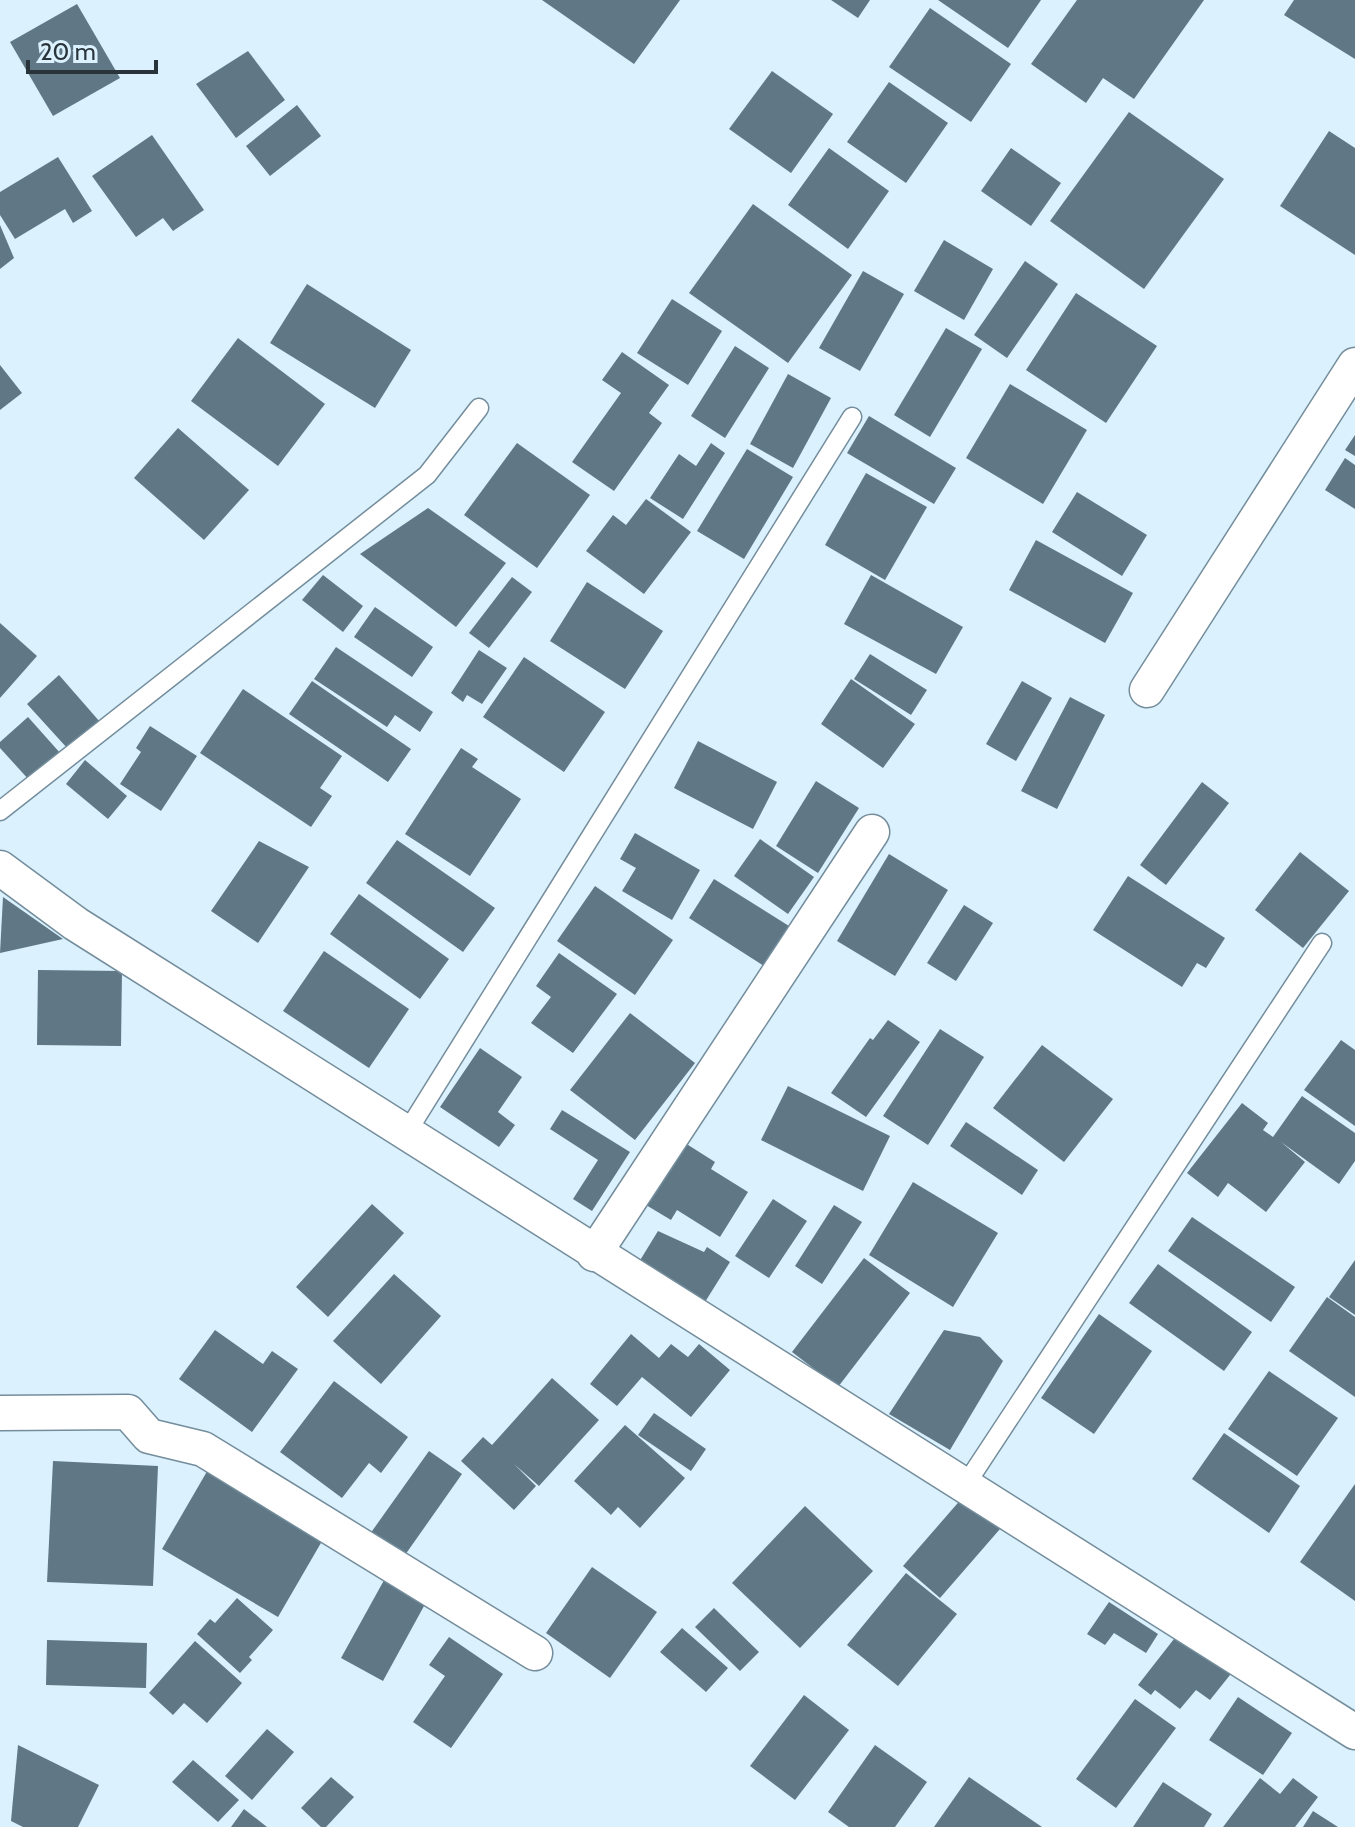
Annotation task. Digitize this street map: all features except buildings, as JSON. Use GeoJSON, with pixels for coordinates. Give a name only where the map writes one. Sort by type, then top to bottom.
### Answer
{"type":"FeatureCollection","features":[{"type":"Feature","properties":{"kind":"street"},"geometry":{"type":"LineString","coordinates":[[1147,690],[1355,365]]}},
{"type":"Feature","properties":{"kind":"street"},"geometry":{"type":"LineString","coordinates":[[594,1254],[872,832]]}},
{"type":"Feature","properties":{"kind":"street"},"geometry":{"type":"LineString","coordinates":[[0,868],[76,924],[1355,1732]]}},
{"type":"Feature","properties":{"kind":"street"},"geometry":{"type":"LineString","coordinates":[[0,1413],[128,1412],[149,1436],[203,1449],[535,1653]]}},
{"type":"Feature","properties":{"kind":"lane"},"geometry":{"type":"LineString","coordinates":[[0,811],[427,475],[479,408]]}},
{"type":"Feature","properties":{"kind":"lane"},"geometry":{"type":"LineString","coordinates":[[407,1132],[852,417]]}},
{"type":"Feature","properties":{"kind":"lane"},"geometry":{"type":"LineString","coordinates":[[966,1484],[1322,943]]}}]}
